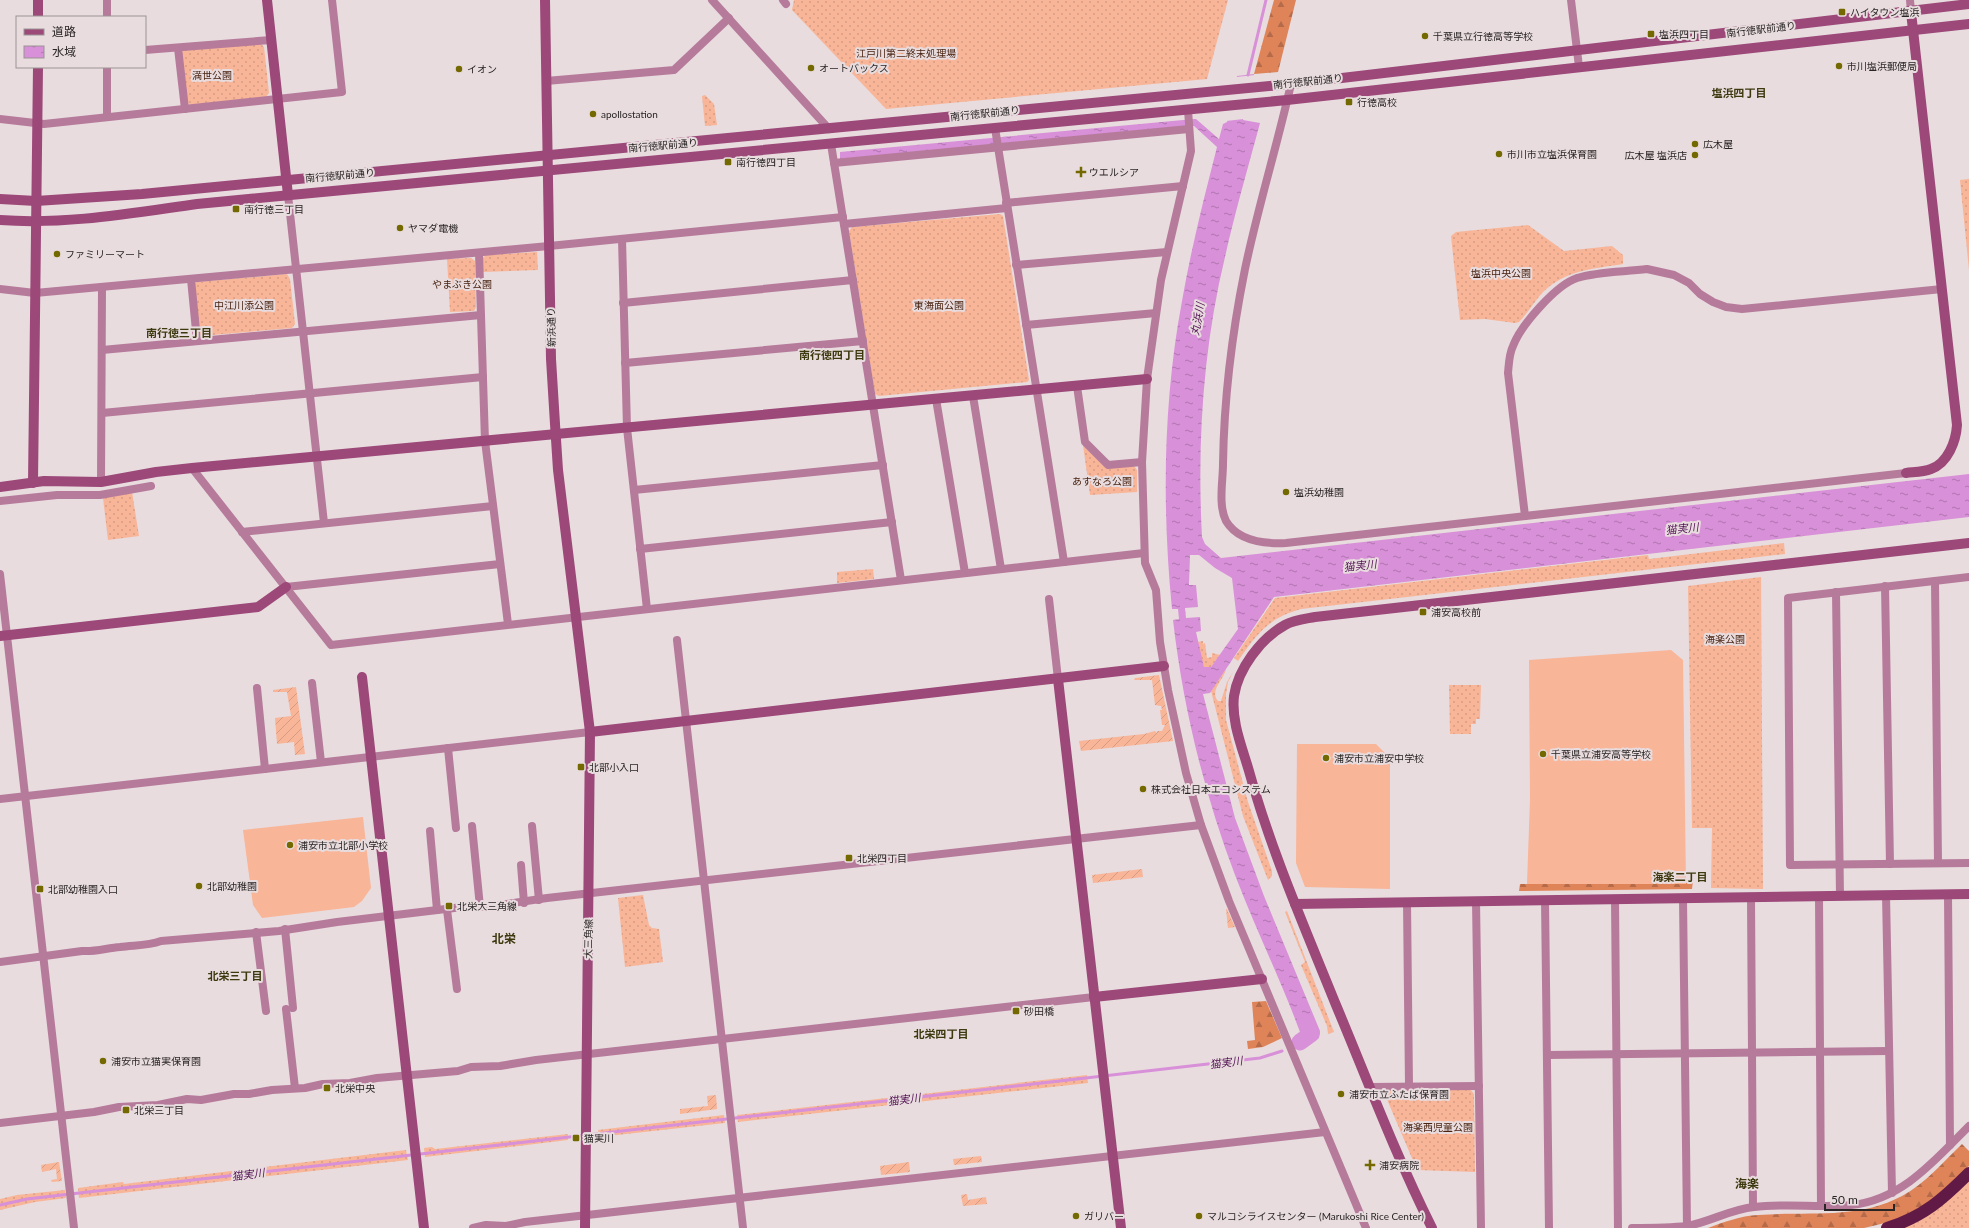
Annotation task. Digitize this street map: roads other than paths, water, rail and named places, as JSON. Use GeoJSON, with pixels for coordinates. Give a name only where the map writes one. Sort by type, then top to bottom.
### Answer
{"type":"FeatureCollection","features":[{"type":"Feature","properties":{"kind":"highway"},"geometry":{"type":"LineString","coordinates":[[1887,1228],[1927,1211],[1969,1173]]}},
{"type":"Feature","properties":{"kind":"street"},"geometry":{"type":"LineString","coordinates":[[38,0],[38,16]]}},
{"type":"Feature","properties":{"kind":"street"},"geometry":{"type":"LineString","coordinates":[[107,0],[107,16]]}},
{"type":"Feature","properties":{"kind":"street"},"geometry":{"type":"LineString","coordinates":[[267,0],[324,523]]}},
{"type":"Feature","properties":{"kind":"street"},"geometry":{"type":"LineString","coordinates":[[0,119],[37,124],[342,92],[332,0]]}},
{"type":"Feature","properties":{"kind":"street","name":"新浜通り"},"geometry":{"type":"LineString","coordinates":[[545,0],[549,246],[552,359],[556,434],[581,652]]}},
{"type":"Feature","properties":{"kind":"street"},"geometry":{"type":"LineString","coordinates":[[712,0],[829,129]]}},
{"type":"Feature","properties":{"kind":"street"},"geometry":{"type":"LineString","coordinates":[[1571,0],[1579,67]]}},
{"type":"Feature","properties":{"kind":"street"},"geometry":{"type":"LineString","coordinates":[[1291,84],[1246,267],[1231,352],[1224,428],[1222,506],[1227,522],[1238,533],[1253,540],[1272,544],[1286,543],[1931,469],[1937,466],[1951,449],[1957,433],[1957,416],[1910,0]]}},
{"type":"Feature","properties":{"kind":"street","name":"南行徳駅前通り"},"geometry":{"type":"LineString","coordinates":[[0,199],[36,201],[142,194],[1252,88],[1969,4]]}},
{"type":"Feature","properties":{"kind":"street"},"geometry":{"type":"LineString","coordinates":[[546,81],[674,70],[729,18]]}},
{"type":"Feature","properties":{"kind":"street","name":"南行徳駅前通り"},"geometry":{"type":"LineString","coordinates":[[0,220],[36,221],[71,219],[288,195],[831,144],[996,139],[1189,121],[1229,106],[1969,24]]}},
{"type":"Feature","properties":{"kind":"street"},"geometry":{"type":"LineString","coordinates":[[146,50],[271,40]]}},
{"type":"Feature","properties":{"kind":"street"},"geometry":{"type":"LineString","coordinates":[[178,48],[185,109]]}},
{"type":"Feature","properties":{"kind":"street"},"geometry":{"type":"LineString","coordinates":[[33,483],[38,68]]}},
{"type":"Feature","properties":{"kind":"street"},"geometry":{"type":"LineString","coordinates":[[107,68],[107,117]]}},
{"type":"Feature","properties":{"kind":"street"},"geometry":{"type":"LineString","coordinates":[[834,163],[996,139],[1189,121],[1191,151],[1167,252],[1156,314],[1147,379],[1142,462],[1144,553],[1147,572],[1156,590],[1164,666],[1179,746],[1201,825],[1224,889],[1325,1132],[1342,1167],[1366,1228]]}},
{"type":"Feature","properties":{"kind":"street"},"geometry":{"type":"LineString","coordinates":[[996,139],[1064,562]]}},
{"type":"Feature","properties":{"kind":"street"},"geometry":{"type":"LineString","coordinates":[[831,144],[901,580]]}},
{"type":"Feature","properties":{"kind":"street"},"geometry":{"type":"LineString","coordinates":[[0,289],[36,293],[622,239],[1006,206],[1183,186]]}},
{"type":"Feature","properties":{"kind":"street"},"geometry":{"type":"LineString","coordinates":[[622,239],[627,428],[647,609]]}},
{"type":"Feature","properties":{"kind":"street"},"geometry":{"type":"LineString","coordinates":[[1016,265],[1167,252]]}},
{"type":"Feature","properties":{"kind":"street"},"geometry":{"type":"LineString","coordinates":[[479,253],[485,441],[508,624]]}},
{"type":"Feature","properties":{"kind":"street"},"geometry":{"type":"LineString","coordinates":[[1525,516],[1508,373],[1510,354],[1516,338],[1544,303],[1569,281],[1587,276],[1647,269],[1656,270],[1682,279],[1713,302],[1742,309],[1942,289]]}},
{"type":"Feature","properties":{"kind":"street"},"geometry":{"type":"LineString","coordinates":[[191,279],[197,341]]}},
{"type":"Feature","properties":{"kind":"street"},"geometry":{"type":"LineString","coordinates":[[623,303],[853,280]]}},
{"type":"Feature","properties":{"kind":"street"},"geometry":{"type":"LineString","coordinates":[[101,482],[102,287]]}},
{"type":"Feature","properties":{"kind":"street"},"geometry":{"type":"LineString","coordinates":[[1026,326],[1156,314]]}},
{"type":"Feature","properties":{"kind":"street"},"geometry":{"type":"LineString","coordinates":[[102,350],[481,315]]}},
{"type":"Feature","properties":{"kind":"street"},"geometry":{"type":"LineString","coordinates":[[625,363],[863,341]]}},
{"type":"Feature","properties":{"kind":"street"},"geometry":{"type":"LineString","coordinates":[[102,414],[483,377]]}},
{"type":"Feature","properties":{"kind":"street"},"geometry":{"type":"LineString","coordinates":[[0,487],[33,483],[101,482],[156,472],[192,468],[1147,379]]}},
{"type":"Feature","properties":{"kind":"street"},"geometry":{"type":"LineString","coordinates":[[1077,386],[1085,442],[1108,465],[1142,462]]}},
{"type":"Feature","properties":{"kind":"street"},"geometry":{"type":"LineString","coordinates":[[973,396],[1001,569]]}},
{"type":"Feature","properties":{"kind":"street"},"geometry":{"type":"LineString","coordinates":[[936,399],[965,573]]}},
{"type":"Feature","properties":{"kind":"street"},"geometry":{"type":"LineString","coordinates":[[634,490],[882,465]]}},
{"type":"Feature","properties":{"kind":"street"},"geometry":{"type":"LineString","coordinates":[[192,468],[331,645],[1144,553]]}},
{"type":"Feature","properties":{"kind":"street"},"geometry":{"type":"LineString","coordinates":[[0,501],[56,495],[100,495],[151,486]]}},
{"type":"Feature","properties":{"kind":"street"},"geometry":{"type":"LineString","coordinates":[[242,532],[493,506]]}},
{"type":"Feature","properties":{"kind":"street"},"geometry":{"type":"LineString","coordinates":[[640,550],[892,522]]}},
{"type":"Feature","properties":{"kind":"street"},"geometry":{"type":"LineString","coordinates":[[1432,1228],[1370,1087],[1295,904],[1258,803],[1234,717],[1234,698],[1241,674],[1265,640],[1274,631],[1287,624],[1315,617],[1969,543]]}},
{"type":"Feature","properties":{"kind":"street"},"geometry":{"type":"LineString","coordinates":[[3,636],[258,607],[286,587],[500,564]]}},
{"type":"Feature","properties":{"kind":"street"},"geometry":{"type":"LineString","coordinates":[[0,574],[3,636],[25,796],[74,1228]]}},
{"type":"Feature","properties":{"kind":"street"},"geometry":{"type":"LineString","coordinates":[[1969,577],[1788,598],[1790,865],[1969,863]]}},
{"type":"Feature","properties":{"kind":"street"},"geometry":{"type":"LineString","coordinates":[[1935,581],[1938,863]]}},
{"type":"Feature","properties":{"kind":"street"},"geometry":{"type":"LineString","coordinates":[[1885,586],[1890,864]]}},
{"type":"Feature","properties":{"kind":"street"},"geometry":{"type":"LineString","coordinates":[[1836,592],[1840,896]]}},
{"type":"Feature","properties":{"kind":"street"},"geometry":{"type":"LineString","coordinates":[[1049,599],[1121,1228]]}},
{"type":"Feature","properties":{"kind":"street"},"geometry":{"type":"LineString","coordinates":[[677,640],[743,1228]]}},
{"type":"Feature","properties":{"kind":"street","name":"大三角線"},"geometry":{"type":"LineString","coordinates":[[581,652],[590,732],[585,1228]]}},
{"type":"Feature","properties":{"kind":"street"},"geometry":{"type":"LineString","coordinates":[[0,799],[1164,666]]}},
{"type":"Feature","properties":{"kind":"street"},"geometry":{"type":"LineString","coordinates":[[362,677],[424,1228]]}},
{"type":"Feature","properties":{"kind":"street"},"geometry":{"type":"LineString","coordinates":[[312,683],[321,762]]}},
{"type":"Feature","properties":{"kind":"street"},"geometry":{"type":"LineString","coordinates":[[257,688],[265,768]]}},
{"type":"Feature","properties":{"kind":"street"},"geometry":{"type":"LineString","coordinates":[[448,748],[456,828]]}},
{"type":"Feature","properties":{"kind":"street"},"geometry":{"type":"LineString","coordinates":[[0,962],[256,932],[268,932],[437,910],[524,903],[589,894],[1201,825]]}},
{"type":"Feature","properties":{"kind":"street"},"geometry":{"type":"LineString","coordinates":[[472,826],[480,907]]}},
{"type":"Feature","properties":{"kind":"street"},"geometry":{"type":"LineString","coordinates":[[532,826],[539,900]]}},
{"type":"Feature","properties":{"kind":"street"},"geometry":{"type":"LineString","coordinates":[[430,831],[437,910]]}},
{"type":"Feature","properties":{"kind":"street"},"geometry":{"type":"LineString","coordinates":[[521,865],[524,903]]}},
{"type":"Feature","properties":{"kind":"street"},"geometry":{"type":"LineString","coordinates":[[1295,904],[1969,894]]}},
{"type":"Feature","properties":{"kind":"street"},"geometry":{"type":"LineString","coordinates":[[1886,895],[1892,1193]]}},
{"type":"Feature","properties":{"kind":"street"},"geometry":{"type":"LineString","coordinates":[[1948,895],[1950,1145]]}},
{"type":"Feature","properties":{"kind":"street"},"geometry":{"type":"LineString","coordinates":[[1819,896],[1821,1206]]}},
{"type":"Feature","properties":{"kind":"street"},"geometry":{"type":"LineString","coordinates":[[1751,897],[1753,1207]]}},
{"type":"Feature","properties":{"kind":"street"},"geometry":{"type":"LineString","coordinates":[[1683,898],[1687,1227]]}},
{"type":"Feature","properties":{"kind":"street"},"geometry":{"type":"LineString","coordinates":[[1615,899],[1618,1228]]}},
{"type":"Feature","properties":{"kind":"street"},"geometry":{"type":"LineString","coordinates":[[1545,900],[1549,1228]]}},
{"type":"Feature","properties":{"kind":"street"},"geometry":{"type":"LineString","coordinates":[[1476,901],[1481,1228]]}},
{"type":"Feature","properties":{"kind":"street"},"geometry":{"type":"LineString","coordinates":[[1408,902],[1409,1086]]}},
{"type":"Feature","properties":{"kind":"street"},"geometry":{"type":"LineString","coordinates":[[447,910],[457,989]]}},
{"type":"Feature","properties":{"kind":"street"},"geometry":{"type":"LineString","coordinates":[[285,929],[295,1088]]}},
{"type":"Feature","properties":{"kind":"street"},"geometry":{"type":"LineString","coordinates":[[256,932],[266,1011]]}},
{"type":"Feature","properties":{"kind":"street"},"geometry":{"type":"LineString","coordinates":[[0,1123],[94,1112],[128,1106],[158,1105],[187,1099],[201,1100],[224,1095],[249,1094],[272,1090],[458,1071],[481,1066],[500,1066],[524,1062],[1262,979]]}},
{"type":"Feature","properties":{"kind":"street"},"geometry":{"type":"LineString","coordinates":[[1547,1055],[1888,1051]]}},
{"type":"Feature","properties":{"kind":"street"},"geometry":{"type":"LineString","coordinates":[[1370,1087],[1479,1086]]}},
{"type":"Feature","properties":{"kind":"street"},"geometry":{"type":"LineString","coordinates":[[1632,1228],[1687,1227],[1753,1207],[1852,1205],[1892,1193],[1922,1172],[1969,1126]]}},
{"type":"Feature","properties":{"kind":"street"},"geometry":{"type":"LineString","coordinates":[[473,1228],[486,1225],[506,1226],[525,1222],[1325,1132]]}},
{"type":"Feature","properties":{"kind":"water"},"geometry":{"type":"Polygon","coordinates":[[[1254,74],[1243,120],[1260,123],[1233,223],[1217,291],[1211,326],[1203,396],[1200,467],[1202,537],[1205,544],[1221,558],[1969,474],[1969,517],[1274,597],[1210,693],[1203,694],[1235,818],[1264,896],[1320,1031],[1319,1038],[1305,1046],[1289,1003],[1235,875],[1204,781],[1189,717],[1177,653],[1173,620],[1179,619],[1178,609],[1172,609],[1167,532],[1166,455],[1171,378],[1186,282],[1198,224],[1217,147],[1194,126],[840,159],[840,152],[1194,119],[1196,119],[1219,139],[1223,124],[1227,122],[1237,76],[1254,74]],[[1190,555],[1189,585],[1196,585],[1198,607],[1185,608],[1186,618],[1200,617],[1201,631],[1196,632],[1204,667],[1211,667],[1238,629],[1232,578],[1215,568],[1199,555],[1190,555]]]}},
{"type":"Feature","properties":{"kind":"waterway","name":"丸浜川"},"geometry":{"type":"LineString","coordinates":[[1248,75],[1266,0]]}},
{"type":"Feature","properties":{"kind":"waterway","name":"猫実川"},"geometry":{"type":"LineString","coordinates":[[1300,1042],[1311,1034],[1306,1022]]}},
{"type":"Feature","properties":{"kind":"waterway","name":"猫実川"},"geometry":{"type":"LineString","coordinates":[[0,1205],[27,1199],[1260,1058],[1282,1051]]}},
{"type":"Feature","properties":{"kind":"place","name":"ハイタウン塩浜"},"geometry":{"type":"Point","coordinates":[1842,12]}},
{"type":"Feature","properties":{"kind":"place","name":"塩浜四丁目"},"geometry":{"type":"Point","coordinates":[1651,34]}},
{"type":"Feature","properties":{"kind":"place","name":"千葉県立行徳高等学校"},"geometry":{"type":"Point","coordinates":[1425,36]}},
{"type":"Feature","properties":{"kind":"place","name":"市川塩浜郵便局"},"geometry":{"type":"Point","coordinates":[1839,66]}},
{"type":"Feature","properties":{"kind":"place","name":"オートバックス"},"geometry":{"type":"Point","coordinates":[811,68]}},
{"type":"Feature","properties":{"kind":"place","name":"イオン"},"geometry":{"type":"Point","coordinates":[459,69]}},
{"type":"Feature","properties":{"kind":"place","name":"行徳高校"},"geometry":{"type":"Point","coordinates":[1349,102]}},
{"type":"Feature","properties":{"kind":"place","name":"apollostation"},"geometry":{"type":"Point","coordinates":[593,114]}},
{"type":"Feature","properties":{"kind":"place","name":"広木屋"},"geometry":{"type":"Point","coordinates":[1695,144]}},
{"type":"Feature","properties":{"kind":"place","name":"市川市立塩浜保育園"},"geometry":{"type":"Point","coordinates":[1499,154]}},
{"type":"Feature","properties":{"kind":"place","name":"広木屋 塩浜店"},"geometry":{"type":"Point","coordinates":[1695,155]}},
{"type":"Feature","properties":{"kind":"place","name":"南行徳四丁目"},"geometry":{"type":"Point","coordinates":[728,162]}},
{"type":"Feature","properties":{"kind":"place","name":"ウエルシア"},"geometry":{"type":"Point","coordinates":[1081,172]}},
{"type":"Feature","properties":{"kind":"place","name":"南行徳三丁目"},"geometry":{"type":"Point","coordinates":[236,209]}},
{"type":"Feature","properties":{"kind":"place","name":"ヤマダ電機"},"geometry":{"type":"Point","coordinates":[400,228]}},
{"type":"Feature","properties":{"kind":"place","name":"ファミリーマート"},"geometry":{"type":"Point","coordinates":[57,254]}},
{"type":"Feature","properties":{"kind":"place","name":"塩浜幼稚園"},"geometry":{"type":"Point","coordinates":[1286,492]}},
{"type":"Feature","properties":{"kind":"place","name":"浦安高校前"},"geometry":{"type":"Point","coordinates":[1423,612]}},
{"type":"Feature","properties":{"kind":"place","name":"千葉県立浦安高等学校"},"geometry":{"type":"Point","coordinates":[1543,754]}},
{"type":"Feature","properties":{"kind":"place","name":"浦安市立浦安中学校"},"geometry":{"type":"Point","coordinates":[1326,758]}},
{"type":"Feature","properties":{"kind":"place","name":"北部小入口"},"geometry":{"type":"Point","coordinates":[581,767]}},
{"type":"Feature","properties":{"kind":"place","name":"株式会社日本エコシステム"},"geometry":{"type":"Point","coordinates":[1143,789]}},
{"type":"Feature","properties":{"kind":"place","name":"浦安市立北部小学校"},"geometry":{"type":"Point","coordinates":[290,845]}},
{"type":"Feature","properties":{"kind":"place","name":"北栄四丁目"},"geometry":{"type":"Point","coordinates":[849,858]}},
{"type":"Feature","properties":{"kind":"place","name":"北部幼稚園"},"geometry":{"type":"Point","coordinates":[199,886]}},
{"type":"Feature","properties":{"kind":"place","name":"北部幼稚園入口"},"geometry":{"type":"Point","coordinates":[40,889]}},
{"type":"Feature","properties":{"kind":"place","name":"北栄大三角線"},"geometry":{"type":"Point","coordinates":[449,906]}},
{"type":"Feature","properties":{"kind":"place","name":"砂田橋"},"geometry":{"type":"Point","coordinates":[1016,1011]}},
{"type":"Feature","properties":{"kind":"place","name":"浦安市立猫実保育園"},"geometry":{"type":"Point","coordinates":[103,1061]}},
{"type":"Feature","properties":{"kind":"place","name":"北栄中央"},"geometry":{"type":"Point","coordinates":[327,1088]}},
{"type":"Feature","properties":{"kind":"place","name":"浦安市立ふたば保育園"},"geometry":{"type":"Point","coordinates":[1341,1094]}},
{"type":"Feature","properties":{"kind":"place","name":"北栄三丁目"},"geometry":{"type":"Point","coordinates":[126,1110]}},
{"type":"Feature","properties":{"kind":"place","name":"猫実川"},"geometry":{"type":"Point","coordinates":[576,1138]}},
{"type":"Feature","properties":{"kind":"place","name":"浦安病院"},"geometry":{"type":"Point","coordinates":[1370,1165]}},
{"type":"Feature","properties":{"kind":"place","name":"ガリバー"},"geometry":{"type":"Point","coordinates":[1076,1216]}},
{"type":"Feature","properties":{"kind":"place","name":"マルコシライスセンター (Marukoshi Rice Center)"},"geometry":{"type":"Point","coordinates":[1199,1216]}},
{"type":"Feature","properties":{"kind":"district","name":"塩浜四丁目"},"geometry":{"type":"Point","coordinates":[1739,92]}},
{"type":"Feature","properties":{"kind":"district","name":"南行徳三丁目"},"geometry":{"type":"Point","coordinates":[179,332]}},
{"type":"Feature","properties":{"kind":"district","name":"南行徳四丁目"},"geometry":{"type":"Point","coordinates":[832,354]}},
{"type":"Feature","properties":{"kind":"district","name":"海楽二丁目"},"geometry":{"type":"Point","coordinates":[1680,876]}},
{"type":"Feature","properties":{"kind":"district","name":"北栄"},"geometry":{"type":"Point","coordinates":[504,938]}},
{"type":"Feature","properties":{"kind":"district","name":"北栄三丁目"},"geometry":{"type":"Point","coordinates":[235,975]}},
{"type":"Feature","properties":{"kind":"district","name":"北栄四丁目"},"geometry":{"type":"Point","coordinates":[941,1033]}},
{"type":"Feature","properties":{"kind":"district","name":"海楽"},"geometry":{"type":"Point","coordinates":[1747,1183]}},
{"type":"Feature","properties":{"kind":"park label","name":"江戸川第二終末処理場"},"geometry":{"type":"Point","coordinates":[906,53]}},
{"type":"Feature","properties":{"kind":"park label","name":"満世公園"},"geometry":{"type":"Point","coordinates":[212,75]}},
{"type":"Feature","properties":{"kind":"park label","name":"塩浜中央公園"},"geometry":{"type":"Point","coordinates":[1501,273]}},
{"type":"Feature","properties":{"kind":"park label","name":"やまぶき公園"},"geometry":{"type":"Point","coordinates":[462,284]}},
{"type":"Feature","properties":{"kind":"park label","name":"中江川添公園"},"geometry":{"type":"Point","coordinates":[244,305]}},
{"type":"Feature","properties":{"kind":"park label","name":"東海面公園"},"geometry":{"type":"Point","coordinates":[939,305]}},
{"type":"Feature","properties":{"kind":"park label","name":"あすなろ公園"},"geometry":{"type":"Point","coordinates":[1102,481]}},
{"type":"Feature","properties":{"kind":"park label","name":"海楽公園"},"geometry":{"type":"Point","coordinates":[1725,639]}},
{"type":"Feature","properties":{"kind":"park label","name":"海楽西児童公園"},"geometry":{"type":"Point","coordinates":[1438,1127]}}]}
